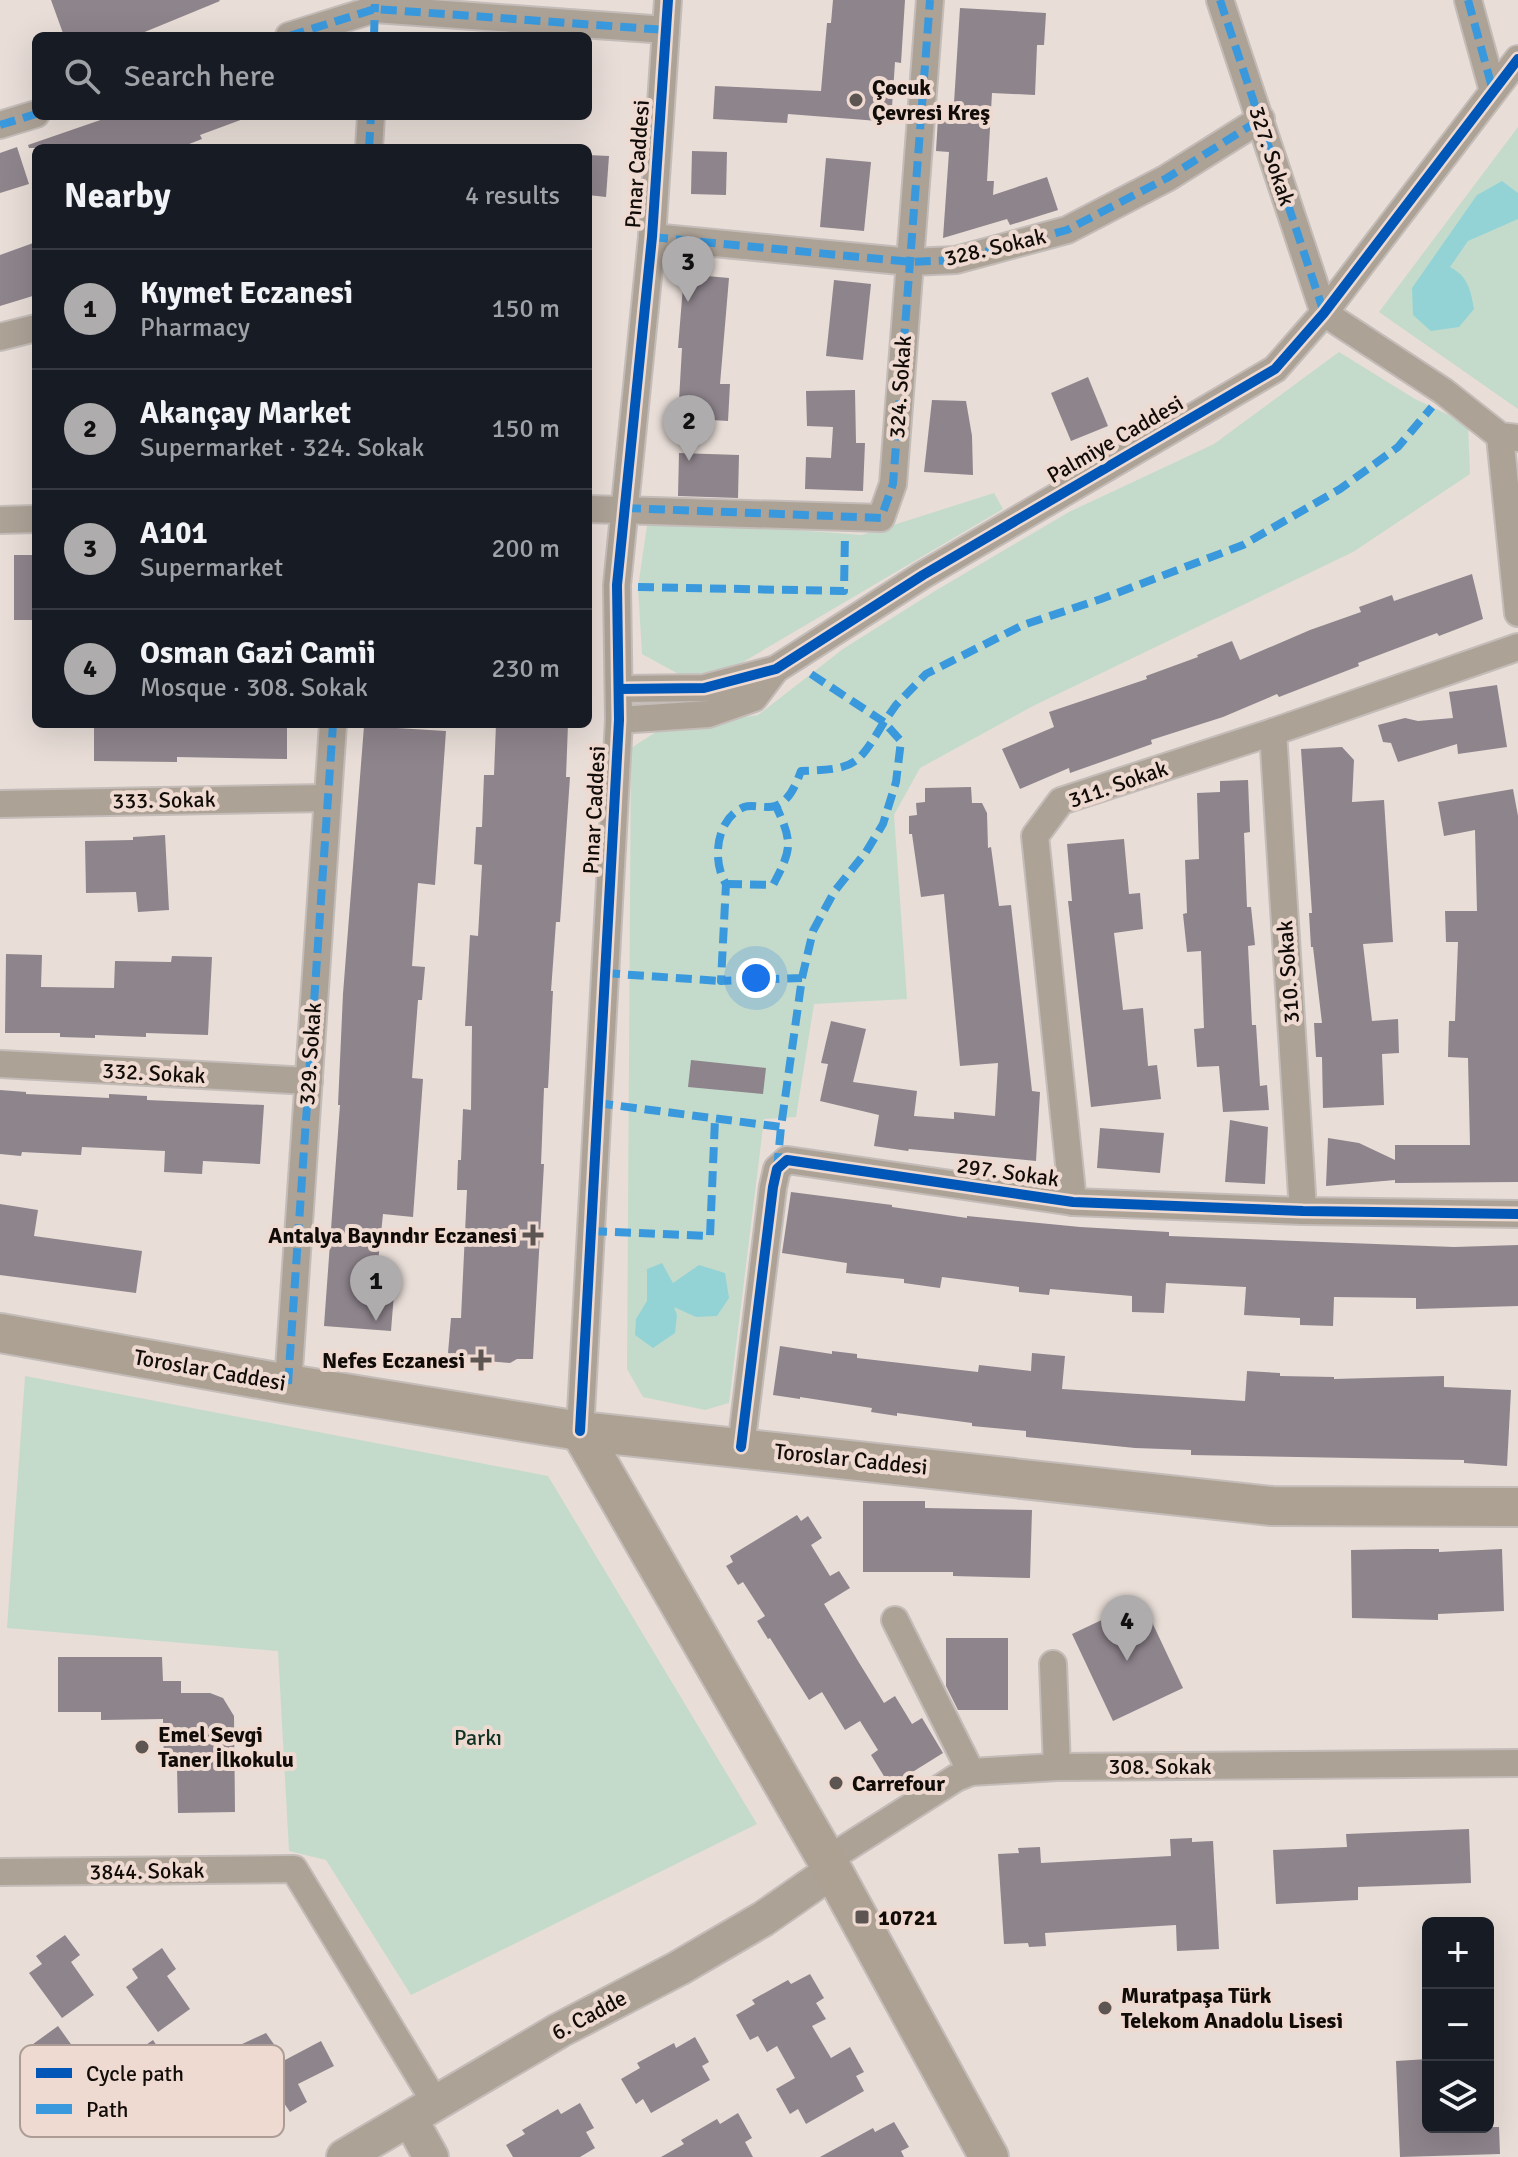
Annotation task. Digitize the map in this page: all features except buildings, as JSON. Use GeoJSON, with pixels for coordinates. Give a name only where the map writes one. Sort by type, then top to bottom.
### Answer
{"type":"FeatureCollection","features":[{"type":"Feature","properties":{"kind":"main road","name":"Toroslar Caddesi"},"geometry":{"type":"LineString","coordinates":[[0,1333],[580,1431],[1272,1506],[1518,1507]]}},
{"type":"Feature","properties":{"kind":"main road"},"geometry":{"type":"LineString","coordinates":[[580,1431],[830,1866],[989,2157]]}},
{"type":"Feature","properties":{"kind":"street","name":"Pınar Caddesi"},"geometry":{"type":"LineString","coordinates":[[580,1431],[619,720],[617,585],[652,237],[668,0]]}},
{"type":"Feature","properties":{"kind":"street","name":"324. Sokak"},"geometry":{"type":"LineString","coordinates":[[625,508],[881,518],[893,484],[930,0]]}},
{"type":"Feature","properties":{"kind":"street","name":"327. Sokak"},"geometry":{"type":"LineString","coordinates":[[1220,0],[1324,313]]}},
{"type":"Feature","properties":{"kind":"street"},"geometry":{"type":"LineString","coordinates":[[1468,0],[1493,91]]}},
{"type":"Feature","properties":{"kind":"street"},"geometry":{"type":"LineString","coordinates":[[374,32],[375,5]]}},
{"type":"Feature","properties":{"kind":"street"},"geometry":{"type":"LineString","coordinates":[[300,32],[375,5],[666,30]]}},
{"type":"Feature","properties":{"kind":"street","name":"Palmiye Caddesi"},"geometry":{"type":"LineString","coordinates":[[619,689],[704,688],[776,669],[923,575],[1275,369],[1324,313],[1518,59]]}},
{"type":"Feature","properties":{"kind":"street"},"geometry":{"type":"LineString","coordinates":[[0,125],[32,115]]}},
{"type":"Feature","properties":{"kind":"street","name":"328. Sokak"},"geometry":{"type":"LineString","coordinates":[[652,237],[911,262],[956,260],[1067,230],[1167,178],[1261,119]]}},
{"type":"Feature","properties":{"kind":"street"},"geometry":{"type":"LineString","coordinates":[[369,144],[371,120]]}},
{"type":"Feature","properties":{"kind":"street"},"geometry":{"type":"LineString","coordinates":[[1324,313],[1509,437],[1518,613]]}},
{"type":"Feature","properties":{"kind":"street"},"geometry":{"type":"LineString","coordinates":[[0,337],[32,329]]}},
{"type":"Feature","properties":{"kind":"street"},"geometry":{"type":"LineString","coordinates":[[592,509],[625,508]]}},
{"type":"Feature","properties":{"kind":"street"},"geometry":{"type":"LineString","coordinates":[[0,520],[32,519]]}},
{"type":"Feature","properties":{"kind":"street","name":"311. Sokak"},"geometry":{"type":"LineString","coordinates":[[1073,1202],[1035,836],[1061,801],[1518,647]]}},
{"type":"Feature","properties":{"kind":"street","name":"Palmiye Caddesi"},"geometry":{"type":"LineString","coordinates":[[619,720],[708,714],[754,698],[776,669]]}},
{"type":"Feature","properties":{"kind":"street","name":"329. Sokak"},"geometry":{"type":"LineString","coordinates":[[288,1384],[333,728]]}},
{"type":"Feature","properties":{"kind":"street","name":"310. Sokak"},"geometry":{"type":"LineString","coordinates":[[1273,732],[1303,1211]]}},
{"type":"Feature","properties":{"kind":"street","name":"333. Sokak"},"geometry":{"type":"LineString","coordinates":[[0,804],[328,798]]}},
{"type":"Feature","properties":{"kind":"street","name":"332. Sokak"},"geometry":{"type":"LineString","coordinates":[[0,1064],[309,1081]]}},
{"type":"Feature","properties":{"kind":"street","name":"297. Sokak"},"geometry":{"type":"LineString","coordinates":[[741,1447],[773,1187],[777,1169],[787,1160],[1073,1202],[1303,1211],[1518,1214]]}},
{"type":"Feature","properties":{"kind":"street"},"geometry":{"type":"LineString","coordinates":[[895,1620],[971,1772]]}},
{"type":"Feature","properties":{"kind":"street"},"geometry":{"type":"LineString","coordinates":[[1053,1664],[1057,1767]]}},
{"type":"Feature","properties":{"kind":"street","name":"308. Sokak"},"geometry":{"type":"LineString","coordinates":[[830,1866],[956,1778],[971,1772],[1057,1767],[1518,1763]]}},
{"type":"Feature","properties":{"kind":"street","name":"6. Cadde"},"geometry":{"type":"LineString","coordinates":[[344,2157],[560,2030],[763,1919],[830,1866]]}},
{"type":"Feature","properties":{"kind":"street","name":"3844. Sokak"},"geometry":{"type":"LineString","coordinates":[[0,1872],[294,1869],[422,2110]]}},
{"type":"Feature","properties":{"kind":"street"},"geometry":{"type":"LineString","coordinates":[[422,2110],[431,2157]]}},
{"type":"Feature","properties":{"kind":"green space"},"geometry":{"type":"Polygon","coordinates":[[[1518,127],[1518,409],[1379,312],[1518,127]]]}},
{"type":"Feature","properties":{"kind":"green space"},"geometry":{"type":"Polygon","coordinates":[[[1339,352],[1415,399],[1468,424],[1470,474],[1353,552],[1033,706],[920,768],[894,815],[907,999],[814,1004],[796,1117],[764,1119],[729,1403],[705,1410],[643,1397],[627,1369],[631,748],[659,730],[758,715],[843,649],[935,591],[1069,512],[1214,444],[1339,352]]]}},
{"type":"Feature","properties":{"kind":"green space"},"geometry":{"type":"Polygon","coordinates":[[[994,493],[1003,509],[738,665],[684,677],[642,654],[638,587],[648,519],[862,535],[994,493]]]}},
{"type":"Feature","properties":{"kind":"green space","name":"Parkı"},"geometry":{"type":"Polygon","coordinates":[[[25,1376],[548,1476],[757,1824],[411,1995],[326,1860],[289,1851],[278,1651],[7,1628],[25,1376]]]}},
{"type":"Feature","properties":{"kind":"water"},"geometry":{"type":"Polygon","coordinates":[[[1502,181],[1518,193],[1518,219],[1468,241],[1450,267],[1465,279],[1474,309],[1459,327],[1431,331],[1413,315],[1412,288],[1477,195],[1502,181]]]}},
{"type":"Feature","properties":{"kind":"water"},"geometry":{"type":"Polygon","coordinates":[[[662,1263],[673,1283],[699,1265],[725,1273],[729,1298],[717,1316],[696,1317],[674,1307],[677,1315],[675,1333],[653,1348],[635,1335],[636,1319],[647,1301],[647,1269],[662,1263]]]}},
{"type":"Feature","properties":{"kind":"marked path"},"geometry":{"type":"LineString","coordinates":[[625,508],[881,518],[893,484],[930,0]]}},
{"type":"Feature","properties":{"kind":"marked path"},"geometry":{"type":"LineString","coordinates":[[1220,0],[1324,313]]}},
{"type":"Feature","properties":{"kind":"marked path"},"geometry":{"type":"LineString","coordinates":[[1468,0],[1493,91]]}},
{"type":"Feature","properties":{"kind":"marked path"},"geometry":{"type":"LineString","coordinates":[[374,32],[375,4]]}},
{"type":"Feature","properties":{"kind":"marked path"},"geometry":{"type":"LineString","coordinates":[[302,32],[375,9],[666,30]]}},
{"type":"Feature","properties":{"kind":"marked path"},"geometry":{"type":"LineString","coordinates":[[0,125],[32,115]]}},
{"type":"Feature","properties":{"kind":"marked path"},"geometry":{"type":"LineString","coordinates":[[652,237],[911,262],[956,260],[1067,230],[1167,178],[1261,119]]}},
{"type":"Feature","properties":{"kind":"marked path"},"geometry":{"type":"LineString","coordinates":[[369,144],[371,120]]}},
{"type":"Feature","properties":{"kind":"marked path"},"geometry":{"type":"LineString","coordinates":[[811,674],[884,722],[926,674],[1023,625],[1243,545],[1340,489],[1398,447],[1432,407]]}},
{"type":"Feature","properties":{"kind":"marked path"},"geometry":{"type":"LineString","coordinates":[[638,587],[844,591],[845,533]]}},
{"type":"Feature","properties":{"kind":"marked path"},"geometry":{"type":"LineString","coordinates":[[597,1103],[781,1127],[802,978],[813,931],[834,892],[866,852],[883,824],[896,782],[901,741],[884,722],[853,763],[833,769],[801,771],[792,792],[780,804],[744,807],[734,813],[722,831],[718,853],[726,884],[721,981],[802,978]]}},
{"type":"Feature","properties":{"kind":"marked path"},"geometry":{"type":"LineString","coordinates":[[288,1384],[333,728]]}},
{"type":"Feature","properties":{"kind":"marked path"},"geometry":{"type":"LineString","coordinates":[[726,884],[773,885],[788,846],[776,806]]}},
{"type":"Feature","properties":{"kind":"marked path"},"geometry":{"type":"LineString","coordinates":[[604,973],[721,981]]}},
{"type":"Feature","properties":{"kind":"marked path"},"geometry":{"type":"LineString","coordinates":[[591,1231],[710,1236],[715,1119]]}},
{"type":"Feature","properties":{"kind":"marked path"},"geometry":{"type":"LineString","coordinates":[[777,1169],[781,1127]]}},
{"type":"Feature","properties":{"kind":"cycle path"},"geometry":{"type":"LineString","coordinates":[[580,1431],[619,720],[617,585],[652,237],[668,0]]}},
{"type":"Feature","properties":{"kind":"cycle path"},"geometry":{"type":"LineString","coordinates":[[619,689],[704,688],[776,669],[923,575],[1275,369],[1324,313],[1518,59]]}},
{"type":"Feature","properties":{"kind":"cycle path"},"geometry":{"type":"LineString","coordinates":[[741,1447],[773,1187],[777,1169],[787,1160],[1073,1202],[1303,1211],[1518,1214]]}},
{"type":"Feature","properties":{"kind":"place","name":"Çocuk Çevresi Kreş"},"geometry":{"type":"Point","coordinates":[856,100]}},
{"type":"Feature","properties":{"kind":"place","name":"A101"},"geometry":{"type":"Point","coordinates":[688,302]}},
{"type":"Feature","properties":{"kind":"place","name":"Akançay Market"},"geometry":{"type":"Point","coordinates":[689,461]}},
{"type":"Feature","properties":{"kind":"place","name":"Antalya Bayındır Eczanesi"},"geometry":{"type":"Point","coordinates":[533,1235]}},
{"type":"Feature","properties":{"kind":"place","name":"Kıymet Eczanesi"},"geometry":{"type":"Point","coordinates":[376,1321]}},
{"type":"Feature","properties":{"kind":"place","name":"Nefes Eczanesi"},"geometry":{"type":"Point","coordinates":[481,1360]}},
{"type":"Feature","properties":{"kind":"place","name":"Osman Gazi Camii"},"geometry":{"type":"Point","coordinates":[1127,1661]}},
{"type":"Feature","properties":{"kind":"place","name":"Emel Sevgi Taner İlkokulu"},"geometry":{"type":"Point","coordinates":[142,1747]}},
{"type":"Feature","properties":{"kind":"place","name":"Carrefour"},"geometry":{"type":"Point","coordinates":[836,1783]}},
{"type":"Feature","properties":{"kind":"place","name":"10721"},"geometry":{"type":"Point","coordinates":[862,1917]}},
{"type":"Feature","properties":{"kind":"place","name":"Muratpaşa Türk Telekom Anadolu Lisesi"},"geometry":{"type":"Point","coordinates":[1105,2008]}}]}
